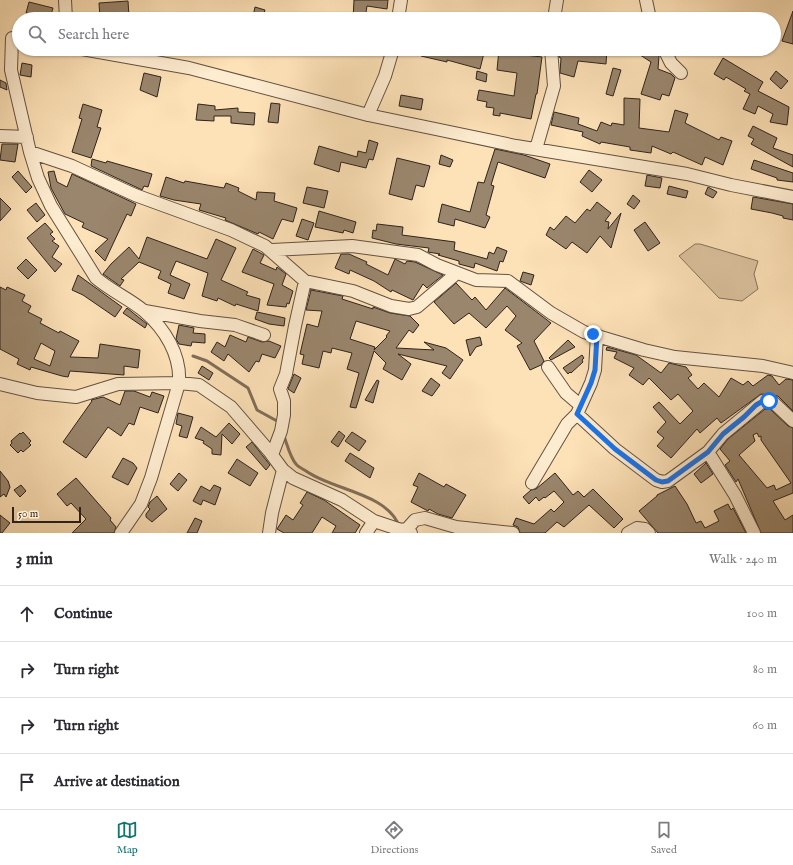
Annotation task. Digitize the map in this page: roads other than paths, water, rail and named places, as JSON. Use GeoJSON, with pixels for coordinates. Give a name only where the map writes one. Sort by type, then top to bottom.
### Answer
{"type":"FeatureCollection","features":[{"type":"Feature","properties":{"kind":"street"},"geometry":{"type":"LineString","coordinates":[[65,0],[66,12]]}},
{"type":"Feature","properties":{"kind":"street"},"geometry":{"type":"LineString","coordinates":[[399,12],[401,0]]}},
{"type":"Feature","properties":{"kind":"street"},"geometry":{"type":"LineString","coordinates":[[555,12],[557,0]]}},
{"type":"Feature","properties":{"kind":"street"},"geometry":{"type":"LineString","coordinates":[[646,0],[649,12]]}},
{"type":"Feature","properties":{"kind":"street"},"geometry":{"type":"LineString","coordinates":[[10,37],[11,70],[30,152],[38,178],[52,206],[71,236],[86,264],[104,285],[144,311],[160,328],[176,353],[180,368],[180,383],[151,478],[141,504],[121,533]]}},
{"type":"Feature","properties":{"kind":"street"},"geometry":{"type":"LineString","coordinates":[[121,56],[189,68],[368,115],[536,149],[660,169],[731,186],[793,197]]}},
{"type":"Feature","properties":{"kind":"street"},"geometry":{"type":"LineString","coordinates":[[368,115],[385,76],[390,56]]}},
{"type":"Feature","properties":{"kind":"street"},"geometry":{"type":"LineString","coordinates":[[536,149],[554,86],[552,56]]}},
{"type":"Feature","properties":{"kind":"street"},"geometry":{"type":"LineString","coordinates":[[668,56],[671,63],[681,73]]}},
{"type":"Feature","properties":{"kind":"street"},"geometry":{"type":"LineString","coordinates":[[0,136],[27,137]]}},
{"type":"Feature","properties":{"kind":"street"},"geometry":{"type":"LineString","coordinates":[[30,152],[66,164],[135,195],[231,230],[272,250],[305,281],[353,291],[391,306],[409,309],[423,303],[457,273]]}},
{"type":"Feature","properties":{"kind":"street"},"geometry":{"type":"LineString","coordinates":[[272,250],[352,246],[418,255],[457,273],[482,281],[502,279],[508,281],[551,313],[584,332],[644,350],[675,357],[763,366],[793,373]]}},
{"type":"Feature","properties":{"kind":"street"},"geometry":{"type":"LineString","coordinates":[[272,455],[281,431],[284,416],[284,401],[280,392],[286,374],[305,281]]}},
{"type":"Feature","properties":{"kind":"street"},"geometry":{"type":"LineString","coordinates":[[144,311],[200,321],[235,325],[264,335]]}},
{"type":"Feature","properties":{"kind":"street"},"geometry":{"type":"LineString","coordinates":[[532,483],[567,424],[578,409],[591,383],[595,370],[597,335]]}},
{"type":"Feature","properties":{"kind":"street"},"geometry":{"type":"LineString","coordinates":[[548,368],[578,409],[615,449],[656,480],[662,482],[668,481],[708,452],[723,434],[763,401],[773,402],[793,421]]}},
{"type":"Feature","properties":{"kind":"street"},"geometry":{"type":"LineString","coordinates":[[0,384],[37,393],[76,397],[118,384],[180,383],[199,385],[218,397],[242,418],[283,470],[293,478],[342,500],[374,521],[401,530],[409,531],[415,520],[425,518],[456,527],[513,533]]}},
{"type":"Feature","properties":{"kind":"street"},"geometry":{"type":"LineString","coordinates":[[708,452],[735,495],[754,533]]}},
{"type":"Feature","properties":{"kind":"street"},"geometry":{"type":"LineString","coordinates":[[269,533],[272,512],[283,470]]}},
{"type":"Feature","properties":{"kind":"street"},"geometry":{"type":"LineString","coordinates":[[366,533],[374,521]]}},
{"type":"Feature","properties":{"kind":"street"},"geometry":{"type":"LineString","coordinates":[[628,533],[637,528],[645,529],[649,533]]}},
{"type":"Feature","properties":{"kind":"waterway"},"geometry":{"type":"LineString","coordinates":[[193,356],[207,361],[248,388],[257,410],[278,423]]}},
{"type":"Feature","properties":{"kind":"waterway"},"geometry":{"type":"LineString","coordinates":[[284,436],[292,458],[298,466],[317,477],[358,493],[383,506],[393,515],[399,526]]}}]}
